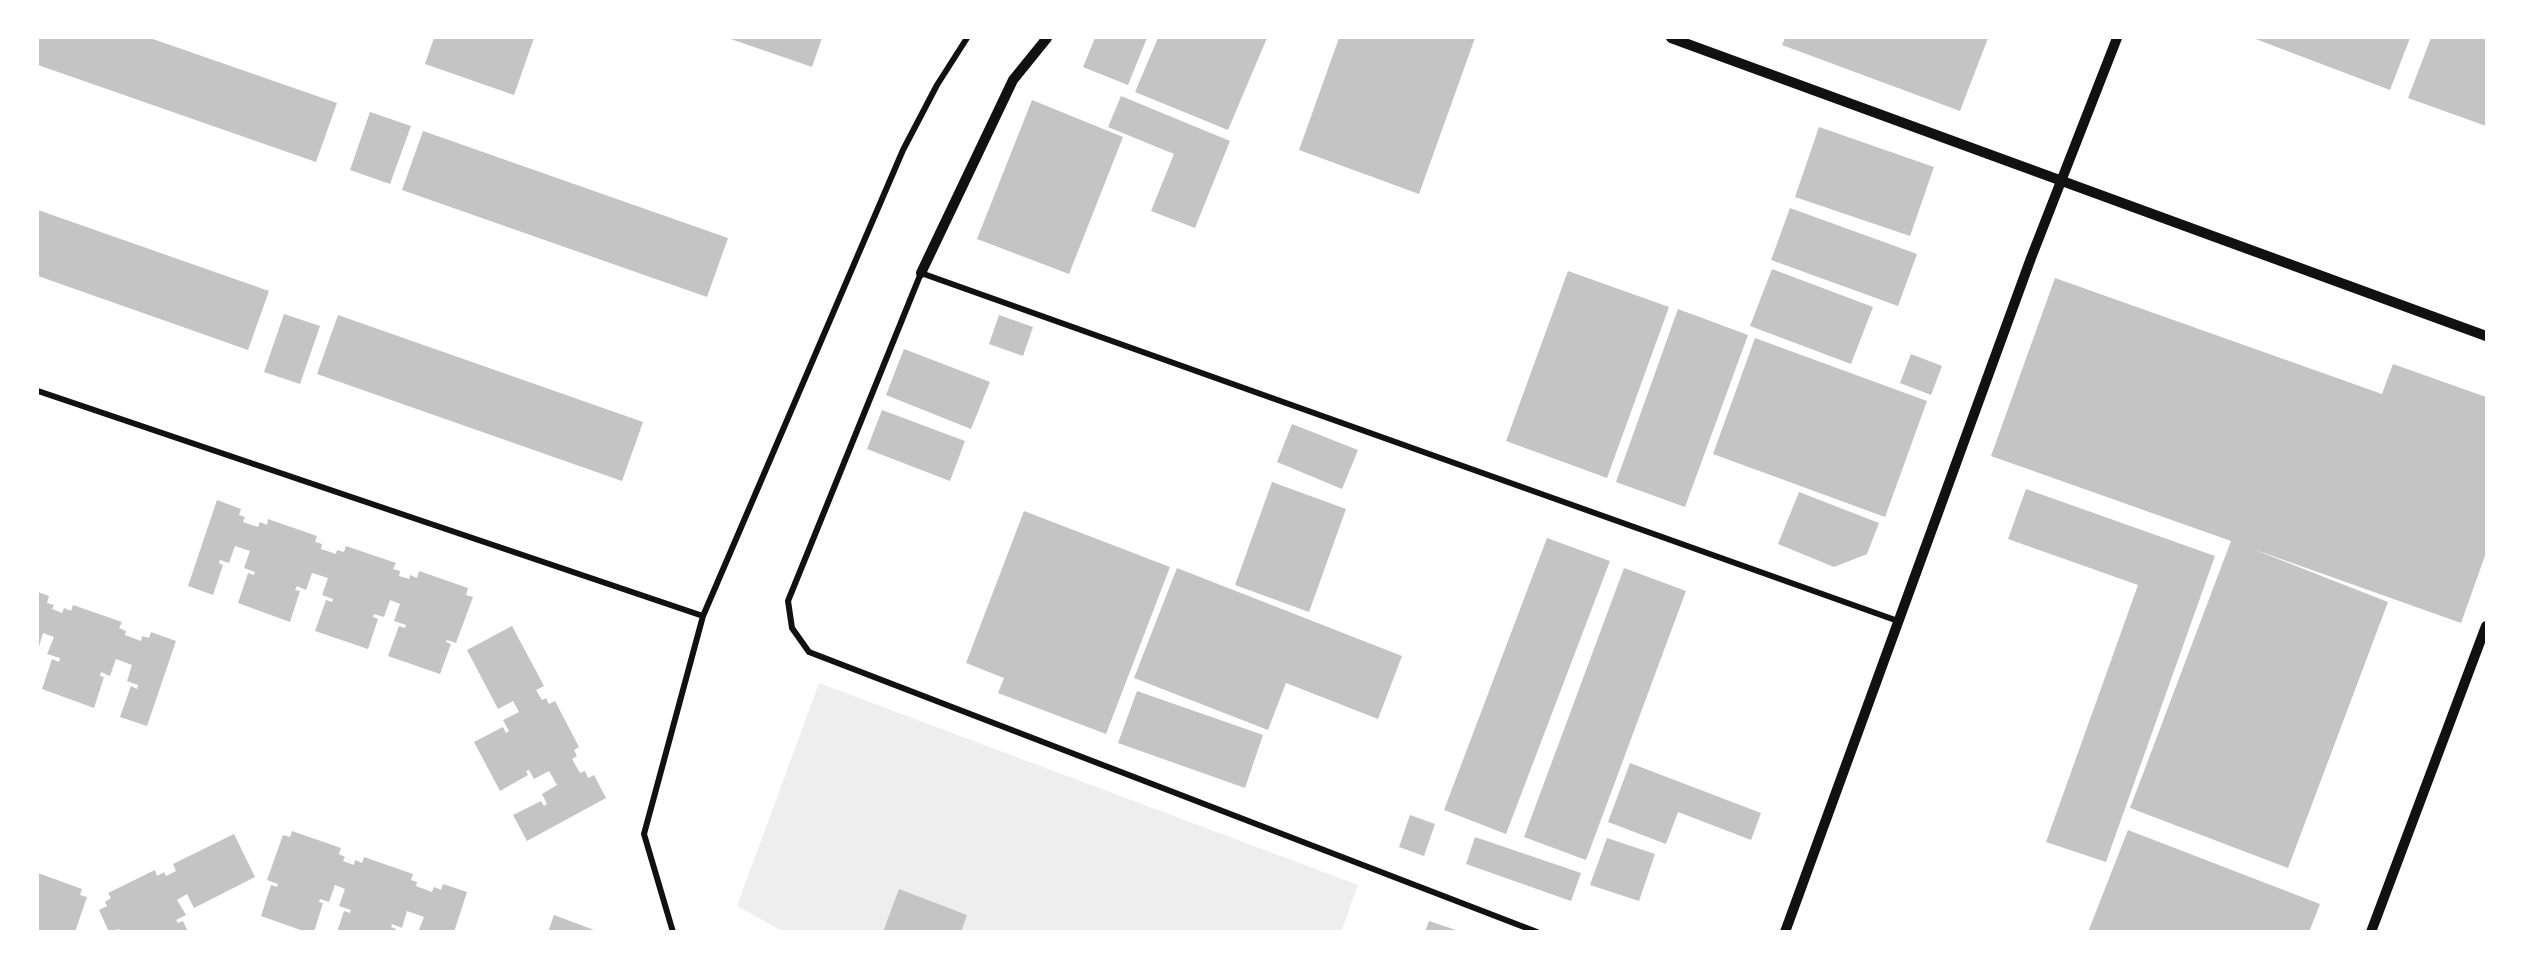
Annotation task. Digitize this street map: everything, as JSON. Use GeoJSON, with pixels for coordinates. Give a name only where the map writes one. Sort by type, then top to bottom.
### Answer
{"type":"FeatureCollection","features":[{"type":"Feature","properties":{"kind":"street"},"geometry":{"type":"LineString","coordinates":[[673,932],[644,834],[703,616],[903,150],[937,86],[968,38]]}},
{"type":"Feature","properties":{"kind":"street"},"geometry":{"type":"LineString","coordinates":[[1047,38],[1013,80],[921,273],[788,600],[792,628],[809,652],[1537,932]]}},
{"type":"Feature","properties":{"kind":"street"},"geometry":{"type":"LineString","coordinates":[[1671,38],[2487,336]]}},
{"type":"Feature","properties":{"kind":"street"},"geometry":{"type":"LineString","coordinates":[[1785,932],[1898,621],[2117,38]]}},
{"type":"Feature","properties":{"kind":"street"},"geometry":{"type":"LineString","coordinates":[[921,273],[1898,621]]}},
{"type":"Feature","properties":{"kind":"street"},"geometry":{"type":"LineString","coordinates":[[38,391],[703,616]]}},
{"type":"Feature","properties":{"kind":"street"},"geometry":{"type":"LineString","coordinates":[[2371,932],[2487,626]]}},
{"type":"Feature","properties":{"kind":"shaded area"},"geometry":{"type":"Polygon","coordinates":[[[819,683],[1358,885],[1341,932],[784,932],[737,906],[819,683]]]}},
{"type":"Feature","properties":{"kind":"building"},"geometry":{"type":"Polygon","coordinates":[[[38,38],[150,38],[337,103],[316,162],[38,65],[38,38]]]}},
{"type":"Feature","properties":{"kind":"building"},"geometry":{"type":"Polygon","coordinates":[[[434,38],[534,38],[514,95],[425,64],[434,38]]]}},
{"type":"Feature","properties":{"kind":"building"},"geometry":{"type":"Polygon","coordinates":[[[728,38],[822,38],[812,67],[728,38]]]}},
{"type":"Feature","properties":{"kind":"building"},"geometry":{"type":"Polygon","coordinates":[[[1095,38],[1147,38],[1128,85],[1083,67],[1095,38]]]}},
{"type":"Feature","properties":{"kind":"building"},"geometry":{"type":"Polygon","coordinates":[[[1158,38],[1267,38],[1228,130],[1135,92],[1158,38]]]}},
{"type":"Feature","properties":{"kind":"building"},"geometry":{"type":"Polygon","coordinates":[[[1339,38],[1475,38],[1419,194],[1299,150],[1339,38]]]}},
{"type":"Feature","properties":{"kind":"building"},"geometry":{"type":"Polygon","coordinates":[[[1785,38],[1988,38],[1960,111],[1782,45],[1785,38]]]}},
{"type":"Feature","properties":{"kind":"building"},"geometry":{"type":"Polygon","coordinates":[[[2253,38],[2410,38],[2390,90],[2253,38]]]}},
{"type":"Feature","properties":{"kind":"building"},"geometry":{"type":"Polygon","coordinates":[[[2431,38],[2486,38],[2486,126],[2408,98],[2431,38]]]}},
{"type":"Feature","properties":{"kind":"building"},"geometry":{"type":"Polygon","coordinates":[[[1121,96],[1230,141],[1195,228],[1151,211],[1174,154],[1108,127],[1121,96]]]}},
{"type":"Feature","properties":{"kind":"building"},"geometry":{"type":"Polygon","coordinates":[[[1032,100],[1123,137],[1069,274],[977,239],[1032,100]]]}},
{"type":"Feature","properties":{"kind":"building"},"geometry":{"type":"Polygon","coordinates":[[[370,112],[411,126],[390,184],[350,170],[370,112]]]}},
{"type":"Feature","properties":{"kind":"building"},"geometry":{"type":"Polygon","coordinates":[[[1819,127],[1934,167],[1910,236],[1795,197],[1819,127]]]}},
{"type":"Feature","properties":{"kind":"building"},"geometry":{"type":"Polygon","coordinates":[[[423,131],[728,238],[707,297],[402,190],[423,131]]]}},
{"type":"Feature","properties":{"kind":"building"},"geometry":{"type":"Polygon","coordinates":[[[1790,208],[1917,254],[1898,306],[1771,260],[1790,208]]]}},
{"type":"Feature","properties":{"kind":"building"},"geometry":{"type":"Polygon","coordinates":[[[38,210],[269,291],[248,350],[38,276],[38,210]]]}},
{"type":"Feature","properties":{"kind":"building"},"geometry":{"type":"Polygon","coordinates":[[[1772,269],[1873,307],[1851,364],[1750,326],[1772,269]]]}},
{"type":"Feature","properties":{"kind":"building"},"geometry":{"type":"Polygon","coordinates":[[[1568,271],[1669,307],[1607,478],[1506,441],[1568,271]]]}},
{"type":"Feature","properties":{"kind":"building"},"geometry":{"type":"Polygon","coordinates":[[[2055,278],[2382,394],[2393,364],[2486,397],[2486,553],[2461,623],[2250,548],[2388,602],[2288,868],[2130,808],[2231,541],[1991,456],[2055,278]]]}},
{"type":"Feature","properties":{"kind":"building"},"geometry":{"type":"Polygon","coordinates":[[[1678,309],[1748,335],[1685,507],[1616,482],[1678,309]]]}},
{"type":"Feature","properties":{"kind":"building"},"geometry":{"type":"Polygon","coordinates":[[[284,314],[320,326],[300,384],[264,372],[284,314]]]}},
{"type":"Feature","properties":{"kind":"building"},"geometry":{"type":"Polygon","coordinates":[[[338,315],[643,422],[622,481],[317,374],[338,315]]]}},
{"type":"Feature","properties":{"kind":"building"},"geometry":{"type":"Polygon","coordinates":[[[999,315],[1033,327],[1023,356],[989,344],[999,315]]]}},
{"type":"Feature","properties":{"kind":"building"},"geometry":{"type":"Polygon","coordinates":[[[1755,338],[1927,401],[1885,517],[1713,454],[1755,338]]]}},
{"type":"Feature","properties":{"kind":"building"},"geometry":{"type":"Polygon","coordinates":[[[904,349],[990,382],[971,429],[886,395],[904,349]]]}},
{"type":"Feature","properties":{"kind":"building"},"geometry":{"type":"Polygon","coordinates":[[[1911,354],[1942,366],[1931,395],[1900,383],[1911,354]]]}},
{"type":"Feature","properties":{"kind":"building"},"geometry":{"type":"Polygon","coordinates":[[[882,410],[965,441],[950,481],[867,449],[882,410]]]}},
{"type":"Feature","properties":{"kind":"building"},"geometry":{"type":"Polygon","coordinates":[[[1292,424],[1358,450],[1342,489],[1277,462],[1292,424]]]}},
{"type":"Feature","properties":{"kind":"building"},"geometry":{"type":"Polygon","coordinates":[[[1272,482],[1346,509],[1309,612],[1235,585],[1272,482]]]}},
{"type":"Feature","properties":{"kind":"building"},"geometry":{"type":"Polygon","coordinates":[[[2026,489],[2215,556],[2106,862],[2046,842],[2138,585],[2008,539],[2026,489]]]}},
{"type":"Feature","properties":{"kind":"building"},"geometry":{"type":"Polygon","coordinates":[[[1799,492],[1879,523],[1867,554],[1834,567],[1778,544],[1799,492]]]}},
{"type":"Feature","properties":{"kind":"building"},"geometry":{"type":"Polygon","coordinates":[[[217,500],[241,509],[239,515],[245,517],[243,522],[258,527],[260,522],[267,525],[268,519],[317,536],[315,542],[322,544],[321,549],[336,554],[337,550],[344,552],[346,546],[396,563],[393,569],[400,571],[399,576],[409,579],[410,575],[417,578],[419,571],[468,588],[466,595],[473,597],[456,643],[447,640],[446,642],[451,644],[440,674],[388,656],[399,626],[405,628],[406,625],[394,621],[400,604],[390,600],[384,617],[374,614],[373,617],[378,619],[368,649],[315,631],[326,600],[332,602],[333,599],[322,595],[328,578],[312,573],[306,590],[297,586],[295,590],[300,591],[290,622],[238,603],[248,573],[254,575],[255,572],[244,568],[250,551],[235,546],[229,563],[220,560],[219,563],[223,565],[213,595],[188,586],[217,500]]]}},
{"type":"Feature","properties":{"kind":"building"},"geometry":{"type":"Polygon","coordinates":[[[1024,511],[1170,567],[1106,734],[998,693],[1004,678],[966,663],[1024,511]]]}},
{"type":"Feature","properties":{"kind":"building"},"geometry":{"type":"Polygon","coordinates":[[[1547,538],[1610,561],[1506,834],[1444,810],[1547,538]]]}},
{"type":"Feature","properties":{"kind":"building"},"geometry":{"type":"Polygon","coordinates":[[[1177,568],[1402,656],[1378,719],[1286,683],[1268,730],[1134,678],[1177,568]]]}},
{"type":"Feature","properties":{"kind":"building"},"geometry":{"type":"Polygon","coordinates":[[[1624,568],[1686,591],[1586,860],[1524,837],[1624,568]]]}},
{"type":"Feature","properties":{"kind":"building"},"geometry":{"type":"Polygon","coordinates":[[[38,592],[49,596],[47,603],[54,605],[52,609],[62,613],[64,608],[71,611],[73,605],[122,622],[119,628],[126,631],[125,635],[141,641],[142,636],[149,638],[151,632],[176,641],[147,726],[120,717],[131,686],[137,689],[138,685],[127,681],[132,665],[116,659],[110,676],[101,672],[100,676],[104,677],[94,708],[42,689],[52,659],[59,662],[60,658],[47,654],[54,637],[43,633],[38,650],[38,592]]]}},
{"type":"Feature","properties":{"kind":"building"},"geometry":{"type":"Polygon","coordinates":[[[512,626],[544,686],[536,690],[542,700],[546,698],[549,704],[555,701],[579,747],[574,750],[577,756],[572,759],[580,773],[585,771],[588,778],[594,775],[606,798],[527,841],[513,815],[541,801],[544,806],[547,804],[542,794],[557,785],[549,771],[534,779],[529,770],[526,771],[528,775],[500,791],[474,742],[503,727],[506,733],[509,731],[503,720],[519,712],[513,701],[498,709],[467,650],[512,626]]]}},
{"type":"Feature","properties":{"kind":"building"},"geometry":{"type":"Polygon","coordinates":[[[1137,691],[1263,735],[1245,788],[1118,743],[1137,691]]]}},
{"type":"Feature","properties":{"kind":"building"},"geometry":{"type":"Polygon","coordinates":[[[1630,763],[1761,813],[1751,840],[1678,812],[1666,844],[1608,822],[1630,763]]]}},
{"type":"Feature","properties":{"kind":"building"},"geometry":{"type":"Polygon","coordinates":[[[1410,815],[1435,824],[1424,856],[1399,847],[1410,815]]]}},
{"type":"Feature","properties":{"kind":"building"},"geometry":{"type":"Polygon","coordinates":[[[2128,830],[2320,904],[2309,932],[2088,932],[2128,830]]]}},
{"type":"Feature","properties":{"kind":"building"},"geometry":{"type":"Polygon","coordinates":[[[292,831],[341,848],[339,854],[345,857],[343,861],[354,865],[355,860],[362,863],[364,857],[413,874],[411,880],[417,882],[416,886],[432,892],[434,887],[441,890],[443,884],[467,892],[454,932],[418,932],[424,917],[407,911],[402,928],[392,924],[391,927],[396,929],[395,932],[337,932],[344,911],[350,913],[351,910],[339,906],[345,889],[335,885],[329,902],[320,899],[319,902],[323,903],[314,932],[306,932],[261,916],[271,885],[277,887],[278,884],[267,880],[283,835],[290,837],[292,831]]]}},
{"type":"Feature","properties":{"kind":"building"},"geometry":{"type":"Polygon","coordinates":[[[234,834],[255,877],[194,908],[187,894],[177,900],[186,915],[176,920],[178,923],[183,921],[188,932],[120,932],[119,929],[109,932],[99,910],[107,906],[105,902],[111,898],[108,893],[155,870],[157,876],[164,872],[166,876],[176,871],[173,864],[234,834]]]}},
{"type":"Feature","properties":{"kind":"building"},"geometry":{"type":"Polygon","coordinates":[[[1475,837],[1581,873],[1571,901],[1466,864],[1475,837]]]}},
{"type":"Feature","properties":{"kind":"building"},"geometry":{"type":"Polygon","coordinates":[[[1607,838],[1655,854],[1639,901],[1590,885],[1607,838]]]}},
{"type":"Feature","properties":{"kind":"building"},"geometry":{"type":"Polygon","coordinates":[[[38,873],[82,889],[80,895],[87,897],[75,932],[38,932],[38,873]]]}},
{"type":"Feature","properties":{"kind":"building"},"geometry":{"type":"Polygon","coordinates":[[[899,889],[967,915],[961,932],[883,932],[899,889]]]}},
{"type":"Feature","properties":{"kind":"building"},"geometry":{"type":"Polygon","coordinates":[[[554,915],[594,930],[594,932],[548,932],[554,915]]]}},
{"type":"Feature","properties":{"kind":"building"},"geometry":{"type":"Polygon","coordinates":[[[1429,921],[1459,931],[1459,932],[1425,932],[1429,921]]]}}]}
